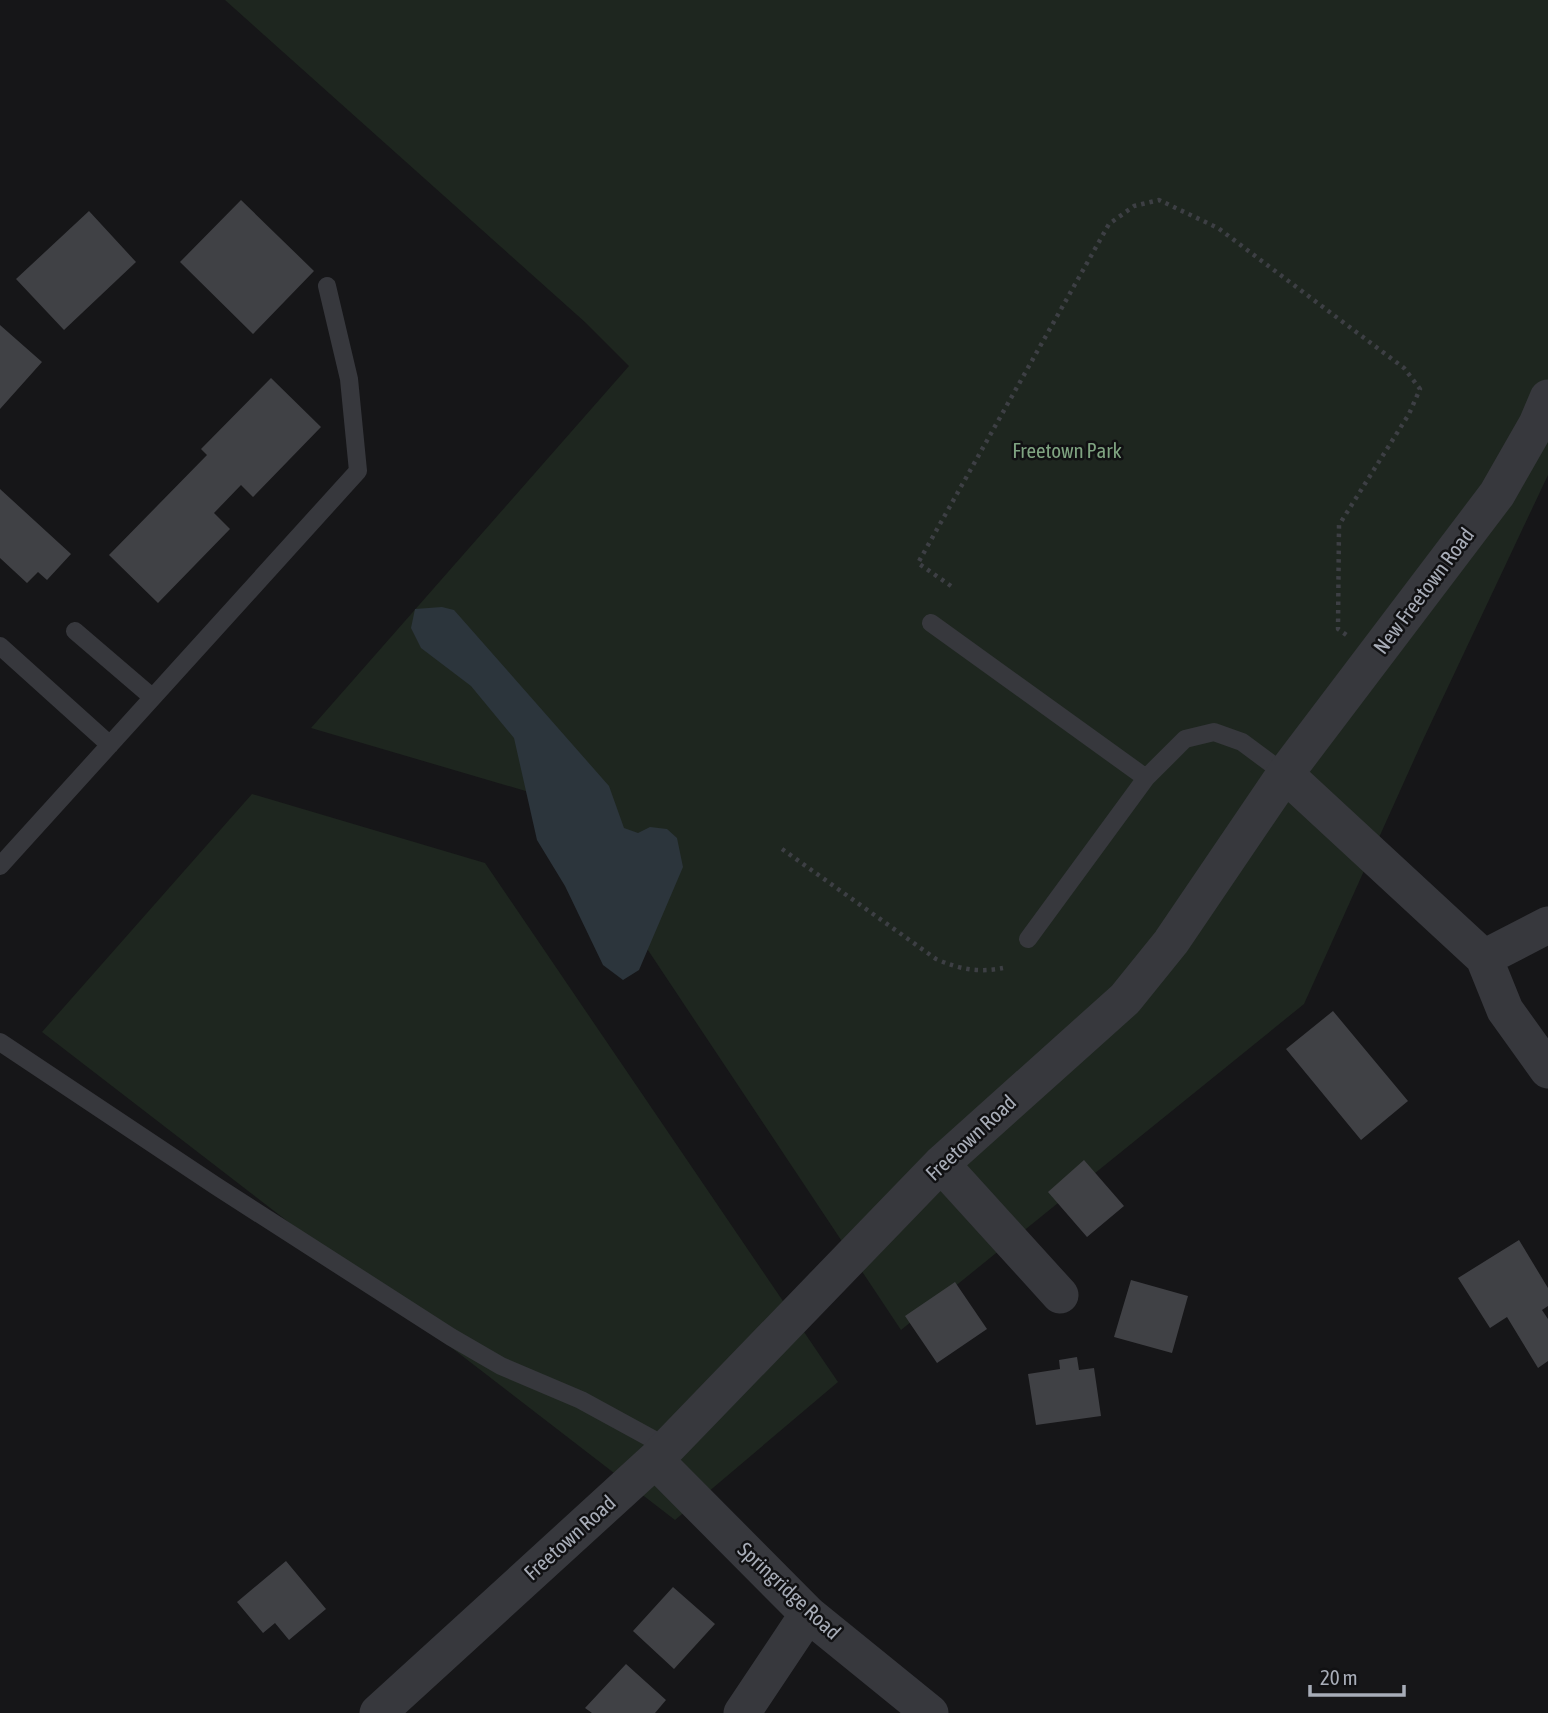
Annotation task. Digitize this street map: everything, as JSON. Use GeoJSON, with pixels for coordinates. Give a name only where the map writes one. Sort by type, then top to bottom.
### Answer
{"type":"FeatureCollection","features":[{"type":"Feature","properties":{"kind":"street","name":"New Freetown Road"},"geometry":{"type":"LineString","coordinates":[[1285,774],[1497,494],[1537,424],[1548,398]]}},
{"type":"Feature","properties":{"kind":"street"},"geometry":{"type":"LineString","coordinates":[[1285,774],[1484,958],[1506,1010],[1548,1070]]}},
{"type":"Feature","properties":{"kind":"street","name":"Freetown Road"},"geometry":{"type":"LineString","coordinates":[[378,1713],[661,1454],[941,1164],[1125,999],[1171,942],[1285,774]]}},
{"type":"Feature","properties":{"kind":"street"},"geometry":{"type":"LineString","coordinates":[[1484,958],[1548,925]]}},
{"type":"Feature","properties":{"kind":"street"},"geometry":{"type":"LineString","coordinates":[[941,1164],[1060,1295]]}},
{"type":"Feature","properties":{"kind":"street","name":"Springridge Road"},"geometry":{"type":"LineString","coordinates":[[661,1454],[808,1614],[930,1713]]}},
{"type":"Feature","properties":{"kind":"street"},"geometry":{"type":"LineString","coordinates":[[742,1713],[808,1614]]}},
{"type":"Feature","properties":{"kind":"lane"},"geometry":{"type":"LineString","coordinates":[[0,866],[358,471],[349,379],[327,286]]}},
{"type":"Feature","properties":{"kind":"lane"},"geometry":{"type":"LineString","coordinates":[[931,623],[1146,778]]}},
{"type":"Feature","properties":{"kind":"lane"},"geometry":{"type":"LineString","coordinates":[[75,631],[152,697]]}},
{"type":"Feature","properties":{"kind":"lane"},"geometry":{"type":"LineString","coordinates":[[0,646],[110,745]]}},
{"type":"Feature","properties":{"kind":"lane"},"geometry":{"type":"LineString","coordinates":[[1028,939],[1146,778],[1185,739],[1214,732],[1242,742],[1285,774]]}},
{"type":"Feature","properties":{"kind":"lane"},"geometry":{"type":"LineString","coordinates":[[0,1042],[216,1186],[451,1337],[501,1366],[581,1400],[661,1454]]}},
{"type":"Feature","properties":{"kind":"path"},"geometry":{"type":"LineString","coordinates":[[951,586],[918,563],[1109,224],[1133,206],[1159,200],[1218,228],[1404,368],[1420,389],[1409,414],[1339,525],[1338,629],[1376,655]]}},
{"type":"Feature","properties":{"kind":"path"},"geometry":{"type":"LineString","coordinates":[[782,849],[936,959],[961,969],[983,972],[1003,968]]}},
{"type":"Feature","properties":{"kind":"green space","name":"Freetown Park"},"geometry":{"type":"Polygon","coordinates":[[[225,0],[1548,0],[1548,475],[1422,742],[1304,1004],[901,1330],[546,797],[311,728],[629,366],[586,323],[225,0]]]}},
{"type":"Feature","properties":{"kind":"green space"},"geometry":{"type":"Polygon","coordinates":[[[252,794],[485,863],[838,1382],[675,1520],[42,1032],[252,794]]]}},
{"type":"Feature","properties":{"kind":"shaded area"},"geometry":{"type":"Polygon","coordinates":[[[442,607],[454,610],[609,786],[624,828],[638,833],[650,827],[667,829],[677,838],[683,867],[639,970],[623,980],[603,965],[565,886],[537,840],[514,738],[471,686],[421,648],[411,628],[415,609],[442,607]]]}},
{"type":"Feature","properties":{"kind":"building"},"geometry":{"type":"Polygon","coordinates":[[[241,200],[314,271],[253,334],[180,262],[241,200]]]}},
{"type":"Feature","properties":{"kind":"building"},"geometry":{"type":"Polygon","coordinates":[[[89,211],[136,262],[64,330],[16,279],[89,211]]]}},
{"type":"Feature","properties":{"kind":"building"},"geometry":{"type":"Polygon","coordinates":[[[0,325],[42,362],[0,409],[0,325]]]}},
{"type":"Feature","properties":{"kind":"building"},"geometry":{"type":"Polygon","coordinates":[[[271,378],[321,427],[253,497],[241,485],[214,513],[230,529],[158,603],[109,555],[207,455],[201,449],[271,378]]]}},
{"type":"Feature","properties":{"kind":"building"},"geometry":{"type":"Polygon","coordinates":[[[0,489],[71,554],[47,580],[38,572],[27,583],[0,558],[0,489]]]}},
{"type":"Feature","properties":{"kind":"building"},"geometry":{"type":"Polygon","coordinates":[[[1333,1011],[1408,1101],[1361,1140],[1286,1049],[1333,1011]]]}},
{"type":"Feature","properties":{"kind":"building"},"geometry":{"type":"Polygon","coordinates":[[[1084,1160],[1124,1206],[1087,1237],[1048,1192],[1084,1160]]]}},
{"type":"Feature","properties":{"kind":"building"},"geometry":{"type":"Polygon","coordinates":[[[1519,1240],[1548,1288],[1548,1306],[1542,1310],[1548,1319],[1548,1361],[1538,1368],[1507,1317],[1490,1328],[1458,1278],[1519,1240]]]}},
{"type":"Feature","properties":{"kind":"building"},"geometry":{"type":"Polygon","coordinates":[[[1131,1280],[1188,1296],[1172,1353],[1114,1337],[1131,1280]]]}},
{"type":"Feature","properties":{"kind":"building"},"geometry":{"type":"Polygon","coordinates":[[[955,1282],[987,1329],[937,1363],[905,1316],[955,1282]]]}},
{"type":"Feature","properties":{"kind":"building"},"geometry":{"type":"Polygon","coordinates":[[[1077,1357],[1079,1370],[1094,1368],[1101,1416],[1036,1425],[1028,1374],[1060,1369],[1059,1360],[1077,1357]]]}},
{"type":"Feature","properties":{"kind":"building"},"geometry":{"type":"Polygon","coordinates":[[[286,1561],[326,1609],[289,1640],[275,1623],[263,1633],[237,1602],[286,1561]]]}},
{"type":"Feature","properties":{"kind":"building"},"geometry":{"type":"Polygon","coordinates":[[[673,1587],[715,1624],[674,1669],[633,1631],[673,1587]]]}},
{"type":"Feature","properties":{"kind":"building"},"geometry":{"type":"Polygon","coordinates":[[[626,1664],[666,1700],[655,1713],[592,1713],[585,1708],[626,1664]]]}}]}
